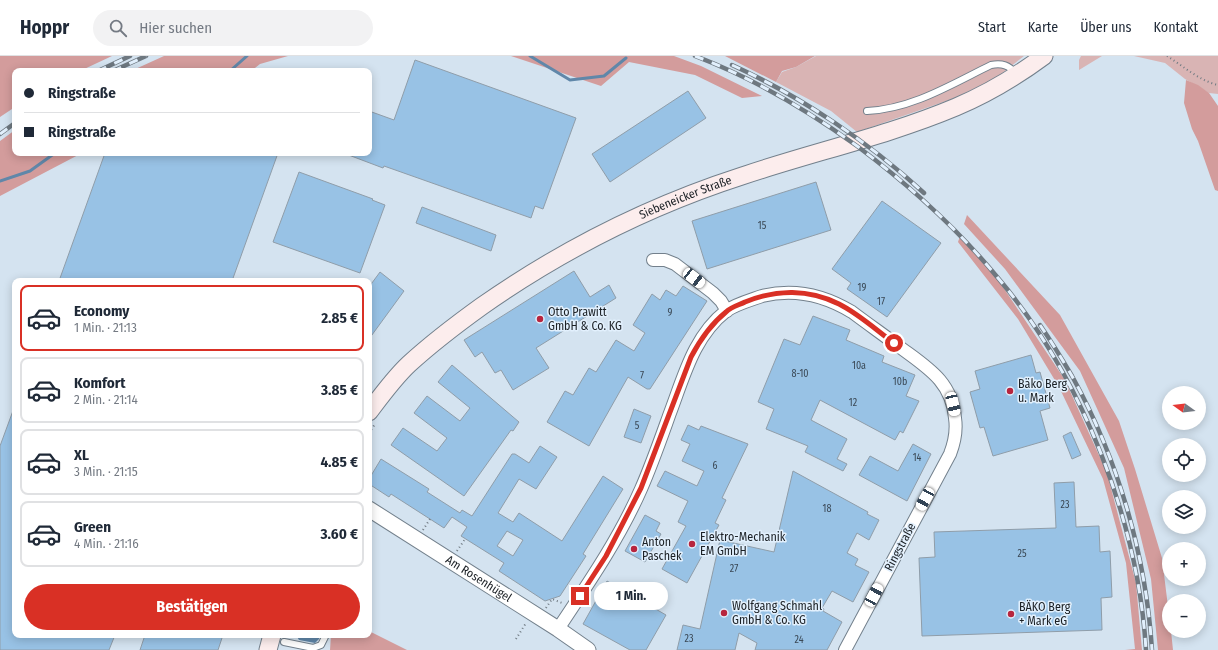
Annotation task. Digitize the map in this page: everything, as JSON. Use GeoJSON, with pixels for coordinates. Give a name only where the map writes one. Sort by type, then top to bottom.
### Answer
{"type":"FeatureCollection","features":[{"type":"Feature","properties":{"kind":"main road","name":"Siebeneicker Straße"},"geometry":{"type":"LineString","coordinates":[[373,416],[387,389],[408,365],[448,330],[509,287],[541,267],[625,221],[681,197],[742,176],[938,114],[977,97],[1017,75],[1044,56]]}},
{"type":"Feature","properties":{"kind":"main road"},"geometry":{"type":"LineString","coordinates":[[268,650],[278,638]]}},
{"type":"Feature","properties":{"kind":"street"},"geometry":{"type":"LineString","coordinates":[[653,260],[665,260],[676,264],[713,293],[721,301],[727,311]]}},
{"type":"Feature","properties":{"kind":"street","name":"Ringstraße"},"geometry":{"type":"LineString","coordinates":[[558,629],[606,556],[635,502],[654,457],[691,357],[699,341],[711,326],[727,311],[752,299],[772,294],[797,292],[828,299],[852,312],[925,365],[944,384],[951,395],[955,413],[955,443],[950,454],[845,650]]}},
{"type":"Feature","properties":{"kind":"street","name":"Am Rosenhügel"},"geometry":{"type":"LineString","coordinates":[[372,511],[558,629],[588,650]]}},
{"type":"Feature","properties":{"kind":"lane"},"geometry":{"type":"LineString","coordinates":[[867,111],[880,110],[938,92],[991,65],[998,64],[1010,67],[1017,75]]}},
{"type":"Feature","properties":{"kind":"lane"},"geometry":{"type":"LineString","coordinates":[[278,638],[313,648],[321,645],[324,638]]}},
{"type":"Feature","properties":{"kind":"path"},"geometry":{"type":"LineString","coordinates":[[1167,56],[1205,80],[1218,85]]}},
{"type":"Feature","properties":{"kind":"path"},"geometry":{"type":"LineString","coordinates":[[516,639],[552,599],[558,600],[571,609]]}},
{"type":"Feature","properties":{"kind":"shaded area"},"geometry":{"type":"Polygon","coordinates":[[[0,56],[112,56],[86,68],[12,68],[12,109],[0,117],[0,56]]]}},
{"type":"Feature","properties":{"kind":"shaded area"},"geometry":{"type":"Polygon","coordinates":[[[164,56],[288,56],[260,64],[255,68],[138,68],[164,56]]]}},
{"type":"Feature","properties":{"kind":"shaded area"},"geometry":{"type":"Polygon","coordinates":[[[511,56],[674,56],[701,66],[762,96],[742,98],[695,75],[629,62],[601,86],[511,56]]]}},
{"type":"Feature","properties":{"kind":"shaded area"},"geometry":{"type":"Polygon","coordinates":[[[725,56],[815,56],[796,67],[782,71],[776,82],[725,56]]]}},
{"type":"Feature","properties":{"kind":"shaded area"},"geometry":{"type":"Polygon","coordinates":[[[816,56],[1024,56],[996,78],[955,98],[857,132],[831,111],[776,82],[782,72],[796,67],[816,56]]]}},
{"type":"Feature","properties":{"kind":"shaded area"},"geometry":{"type":"Polygon","coordinates":[[[1081,56],[1102,56],[1079,70],[1079,60],[1081,56]]]}},
{"type":"Feature","properties":{"kind":"shaded area"},"geometry":{"type":"Polygon","coordinates":[[[1134,56],[1218,56],[1218,94],[1209,93],[1185,79],[1165,63],[1134,56]]]}},
{"type":"Feature","properties":{"kind":"shaded area"},"geometry":{"type":"Polygon","coordinates":[[[1186,80],[1198,85],[1209,93],[1218,106],[1218,191],[1215,190],[1184,103],[1186,80]]]}},
{"type":"Feature","properties":{"kind":"shaded area"},"geometry":{"type":"Polygon","coordinates":[[[12,132],[12,156],[76,156],[0,196],[0,141],[12,132]]]}},
{"type":"Feature","properties":{"kind":"shaded area"},"geometry":{"type":"Polygon","coordinates":[[[967,215],[1060,315],[1119,421],[1162,558],[1162,586],[1165,586],[1166,594],[1162,594],[1162,638],[1172,638],[1173,650],[1158,650],[1151,579],[1124,468],[1080,371],[1005,269],[964,224],[967,215]]]}},
{"type":"Feature","properties":{"kind":"shaded area"},"geometry":{"type":"Polygon","coordinates":[[[960,236],[997,278],[1065,380],[1107,473],[1136,583],[1142,650],[1125,650],[1135,649],[1126,563],[1103,479],[1059,387],[1018,319],[958,242],[960,236]]]}},
{"type":"Feature","properties":{"kind":"shaded area"},"geometry":{"type":"Polygon","coordinates":[[[372,632],[407,650],[330,650],[331,638],[372,638],[372,632]]]}},
{"type":"Feature","properties":{"kind":"water"},"geometry":{"type":"Polygon","coordinates":[[[298,638],[319,638],[315,643],[299,640],[298,638]]]}},
{"type":"Feature","properties":{"kind":"building"},"geometry":{"type":"Polygon","coordinates":[[[415,60],[576,118],[543,209],[535,206],[531,218],[384,166],[383,168],[351,156],[372,156],[372,112],[394,120],[415,60]]]}},
{"type":"Feature","properties":{"kind":"building"},"geometry":{"type":"Polygon","coordinates":[[[688,91],[706,118],[610,182],[592,154],[688,91]]]}},
{"type":"Feature","properties":{"kind":"building"},"geometry":{"type":"Polygon","coordinates":[[[104,156],[277,156],[233,278],[60,278],[104,156]]]}},
{"type":"Feature","properties":{"kind":"building"},"geometry":{"type":"Polygon","coordinates":[[[299,172],[373,199],[372,200],[385,205],[360,273],[273,242],[299,172]]]}},
{"type":"Feature","properties":{"kind":"building"},"geometry":{"type":"Polygon","coordinates":[[[816,182],[831,230],[707,269],[692,221],[816,182]]]}},
{"type":"Feature","properties":{"kind":"building"},"geometry":{"type":"Polygon","coordinates":[[[882,201],[941,243],[887,317],[847,289],[851,283],[832,269],[882,201]]]}},
{"type":"Feature","properties":{"kind":"building"},"geometry":{"type":"Polygon","coordinates":[[[422,207],[496,235],[491,251],[416,223],[422,207]]]}},
{"type":"Feature","properties":{"kind":"building","name":"Otto Prawitt GmbH & Co. KG"},"geometry":{"type":"Polygon","coordinates":[[[574,271],[590,297],[609,285],[616,298],[536,348],[549,368],[513,390],[501,370],[495,373],[482,352],[475,357],[464,340],[574,271]]]}},
{"type":"Feature","properties":{"kind":"building"},"geometry":{"type":"Polygon","coordinates":[[[380,272],[404,291],[372,335],[372,283],[380,272]]]}},
{"type":"Feature","properties":{"kind":"building"},"geometry":{"type":"Polygon","coordinates":[[[683,286],[707,301],[650,389],[647,389],[628,377],[589,446],[547,422],[565,391],[573,395],[589,368],[596,372],[616,340],[634,351],[645,333],[633,325],[652,294],[660,300],[666,290],[676,296],[683,286]]]}},
{"type":"Feature","properties":{"kind":"building"},"geometry":{"type":"Polygon","coordinates":[[[813,316],[850,330],[846,340],[884,356],[882,362],[915,375],[906,396],[919,401],[903,433],[900,431],[895,440],[820,400],[811,420],[847,439],[837,459],[847,464],[843,471],[805,452],[808,446],[766,429],[774,409],[758,402],[784,339],[800,345],[813,316]]]}},
{"type":"Feature","properties":{"kind":"building","name":"Bäko Berg u. Mark"},"geometry":{"type":"Polygon","coordinates":[[[1031,355],[1036,373],[1040,372],[1050,408],[1040,411],[1048,440],[993,456],[984,427],[980,428],[970,392],[980,389],[975,371],[1031,355]]]}},
{"type":"Feature","properties":{"kind":"building"},"geometry":{"type":"Polygon","coordinates":[[[452,365],[519,422],[513,431],[511,430],[464,496],[391,445],[403,428],[437,451],[447,438],[414,413],[427,396],[460,421],[470,408],[438,382],[452,365]]]}},
{"type":"Feature","properties":{"kind":"building"},"geometry":{"type":"Polygon","coordinates":[[[634,409],[651,416],[641,443],[624,437],[634,409]]]}},
{"type":"Feature","properties":{"kind":"building"},"geometry":{"type":"Polygon","coordinates":[[[12,413],[12,638],[114,638],[109,650],[0,650],[0,446],[12,413]]]}},
{"type":"Feature","properties":{"kind":"building"},"geometry":{"type":"Polygon","coordinates":[[[688,425],[699,430],[701,426],[748,444],[722,498],[726,500],[715,523],[719,525],[687,583],[662,569],[686,526],[678,522],[688,501],[657,486],[665,471],[697,486],[704,471],[682,461],[690,444],[681,440],[688,425]]]}},
{"type":"Feature","properties":{"kind":"building"},"geometry":{"type":"Polygon","coordinates":[[[1071,432],[1081,455],[1072,459],[1063,436],[1071,432]]]}},
{"type":"Feature","properties":{"kind":"building"},"geometry":{"type":"Polygon","coordinates":[[[913,444],[931,454],[907,501],[859,475],[870,456],[898,471],[913,444]]]}},
{"type":"Feature","properties":{"kind":"building"},"geometry":{"type":"Polygon","coordinates":[[[540,446],[557,457],[536,489],[519,479],[498,513],[513,522],[519,513],[562,541],[603,476],[623,489],[583,554],[586,556],[560,596],[545,601],[499,571],[504,563],[461,536],[467,527],[452,517],[444,528],[391,494],[389,497],[372,486],[372,474],[381,459],[429,489],[427,492],[460,513],[462,510],[472,516],[512,454],[515,454],[529,463],[540,446]],[[507,531],[497,546],[513,556],[523,540],[507,531]]]}},
{"type":"Feature","properties":{"kind":"building"},"geometry":{"type":"Polygon","coordinates":[[[793,471],[868,512],[867,514],[879,520],[869,540],[857,533],[847,553],[858,559],[855,565],[869,572],[853,602],[832,591],[822,608],[824,609],[823,611],[842,622],[827,650],[755,650],[757,643],[739,633],[735,650],[677,650],[683,625],[700,629],[720,540],[774,552],[793,471]]]}},
{"type":"Feature","properties":{"kind":"building"},"geometry":{"type":"Polygon","coordinates":[[[1074,482],[1076,527],[1099,526],[1100,552],[1110,551],[1112,597],[1101,598],[1102,630],[922,636],[919,558],[935,557],[934,532],[1056,528],[1054,483],[1074,482]]]}},
{"type":"Feature","properties":{"kind":"building"},"geometry":{"type":"Polygon","coordinates":[[[645,515],[660,523],[656,531],[661,534],[645,562],[625,551],[645,515]]]}},
{"type":"Feature","properties":{"kind":"building"},"geometry":{"type":"Polygon","coordinates":[[[607,581],[666,615],[646,650],[630,650],[583,624],[607,581]]]}},
{"type":"Feature","properties":{"kind":"building"},"geometry":{"type":"Polygon","coordinates":[[[144,638],[222,638],[218,650],[140,650],[144,638]]]}},
{"type":"Feature","properties":{"kind":"waterway"},"geometry":{"type":"LineString","coordinates":[[233,68],[247,56]]}},
{"type":"Feature","properties":{"kind":"waterway"},"geometry":{"type":"LineString","coordinates":[[530,56],[570,80],[604,76],[626,58]]}},
{"type":"Feature","properties":{"kind":"waterway"},"geometry":{"type":"LineString","coordinates":[[0,181],[30,171],[51,156]]}},
{"type":"Feature","properties":{"kind":"railway"},"geometry":{"type":"LineString","coordinates":[[104,68],[130,56]]}},
{"type":"Feature","properties":{"kind":"railway"},"geometry":{"type":"LineString","coordinates":[[120,68],[146,56]]}},
{"type":"Feature","properties":{"kind":"railway"},"geometry":{"type":"LineString","coordinates":[[695,56],[738,74],[779,96],[819,120],[857,146],[932,208],[966,242],[998,278],[1028,317],[1055,360],[1080,405],[1100,452],[1118,501],[1131,551],[1141,601],[1146,650]]}},
{"type":"Feature","properties":{"kind":"railway"},"geometry":{"type":"LineString","coordinates":[[732,65],[783,91],[833,122],[857,138],[903,174],[924,193]]}},
{"type":"Feature","properties":{"kind":"railway"},"geometry":{"type":"LineString","coordinates":[[0,134],[12,125]]}},
{"type":"Feature","properties":{"kind":"railway"},"geometry":{"type":"LineString","coordinates":[[1040,325],[1072,376],[1103,440],[1116,474],[1136,543],[1149,614],[1152,650]]}},
{"type":"Feature","properties":{"kind":"place","name":"Otto Prawitt GmbH & Co. KG"},"geometry":{"type":"Point","coordinates":[540,319]}},
{"type":"Feature","properties":{"kind":"place","name":"Bäko Berg u. Mark"},"geometry":{"type":"Point","coordinates":[1010,391]}},
{"type":"Feature","properties":{"kind":"place","name":"Elektro-Mechanik EM GmbH"},"geometry":{"type":"Point","coordinates":[692,544]}},
{"type":"Feature","properties":{"kind":"place","name":"Anton Paschek"},"geometry":{"type":"Point","coordinates":[634,549]}},
{"type":"Feature","properties":{"kind":"place","name":"Wolfgang Schmahl GmbH & Co. KG"},"geometry":{"type":"Point","coordinates":[724,613]}},
{"type":"Feature","properties":{"kind":"place","name":"BÄKO Berg + Mark eG"},"geometry":{"type":"Point","coordinates":[1011,614]}},
{"type":"Feature","properties":{"kind":"route"},"geometry":{"type":"LineString","coordinates":[[580,596],[606,556],[635,502],[654,457],[691,357],[699,341],[711,326],[727,311],[752,299],[772,294],[797,292],[811,294],[828,299],[852,312],[894,343]]}}]}
